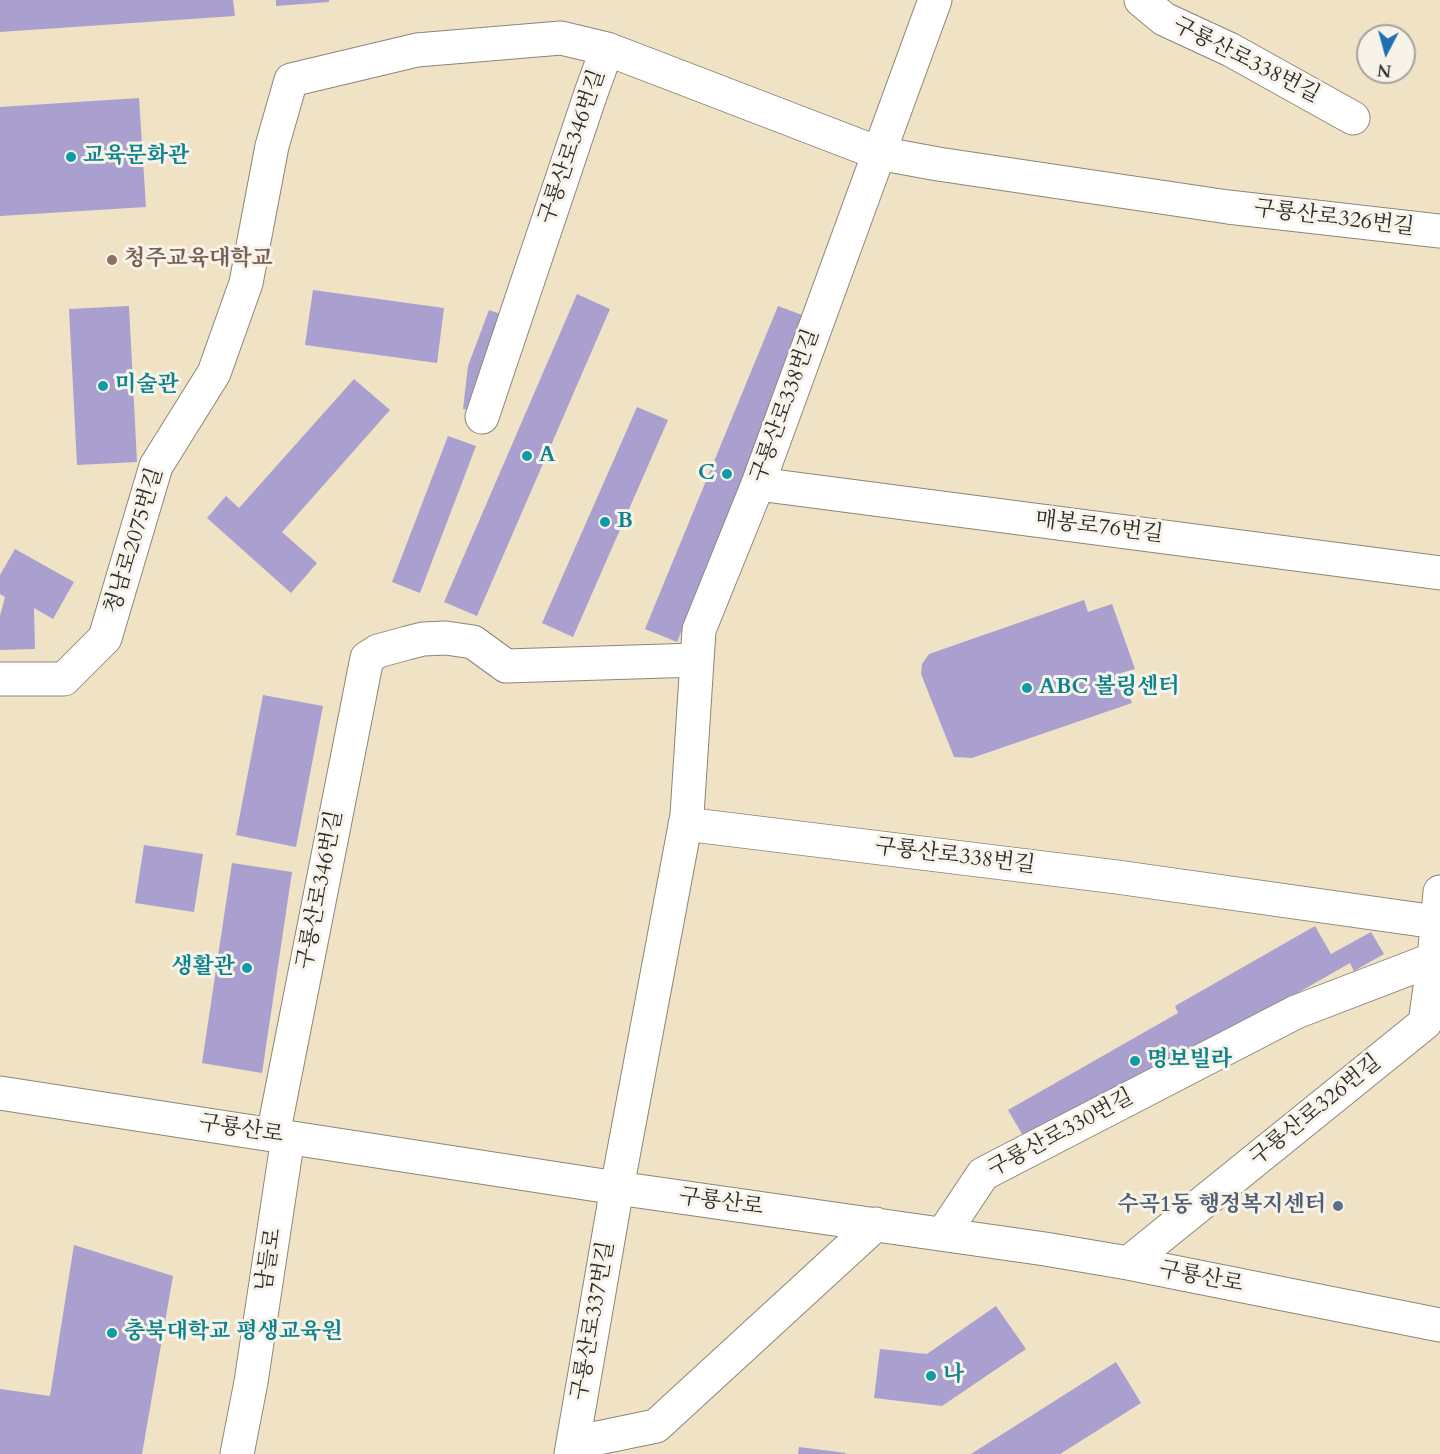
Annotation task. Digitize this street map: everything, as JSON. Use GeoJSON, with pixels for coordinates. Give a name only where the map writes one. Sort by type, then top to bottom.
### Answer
{"type":"FeatureCollection","features":[{"type":"Feature","properties":{"kind":"street","name":"구룡산로338번길"},"geometry":{"type":"LineString","coordinates":[[617,1188],[685,824],[699,630],[758,484],[935,0]]}},
{"type":"Feature","properties":{"kind":"street","name":"구룡산로338번길"},"geometry":{"type":"LineString","coordinates":[[1141,0],[1164,19],[1232,50],[1353,118]]}},
{"type":"Feature","properties":{"kind":"street","name":"청남로2075번길"},"geometry":{"type":"LineString","coordinates":[[0,679],[64,679],[105,638],[156,466],[214,373],[246,283],[272,146],[291,80],[417,50],[561,38],[607,49]]}},
{"type":"Feature","properties":{"kind":"street","name":"구룡산로346번길"},"geometry":{"type":"LineString","coordinates":[[482,417],[607,49],[878,153]]}},
{"type":"Feature","properties":{"kind":"street","name":"구룡산로326번길"},"geometry":{"type":"LineString","coordinates":[[878,153],[1228,207],[1440,231]]}},
{"type":"Feature","properties":{"kind":"street","name":"매봉로76번길"},"geometry":{"type":"LineString","coordinates":[[758,484],[1440,573]]}},
{"type":"Feature","properties":{"kind":"street","name":"구룡산로346번길"},"geometry":{"type":"LineString","coordinates":[[281,1136],[367,658],[378,651],[423,639],[446,639],[473,642],[506,666],[697,660]]}},
{"type":"Feature","properties":{"kind":"street","name":"구룡산로338번길"},"geometry":{"type":"LineString","coordinates":[[685,824],[1117,877]]}},
{"type":"Feature","properties":{"kind":"street","name":"구룡산로326번길"},"geometry":{"type":"LineString","coordinates":[[1117,877],[1438,907],[1434,959],[1425,1023],[1128,1263]]}},
{"type":"Feature","properties":{"kind":"street","name":"구룡산로330번길"},"geometry":{"type":"LineString","coordinates":[[943,1234],[983,1174],[1296,1012],[1434,959]]}},
{"type":"Feature","properties":{"kind":"street","name":"구룡산로"},"geometry":{"type":"LineString","coordinates":[[0,1093],[617,1188],[876,1224],[1128,1263],[1440,1325]]}},
{"type":"Feature","properties":{"kind":"street","name":"남들로"},"geometry":{"type":"LineString","coordinates":[[237,1454],[251,1382],[281,1136]]}},
{"type":"Feature","properties":{"kind":"street","name":"구룡산로337번길"},"geometry":{"type":"LineString","coordinates":[[573,1448],[617,1188]]}},
{"type":"Feature","properties":{"kind":"street"},"geometry":{"type":"LineString","coordinates":[[573,1448],[656,1426],[876,1224]]}},
{"type":"Feature","properties":{"kind":"building"},"geometry":{"type":"Polygon","coordinates":[[[0,0],[233,0],[235,16],[0,32],[0,0]]]}},
{"type":"Feature","properties":{"kind":"building"},"geometry":{"type":"Polygon","coordinates":[[[276,0],[329,0],[329,2],[276,6],[276,0]]]}},
{"type":"Feature","properties":{"kind":"building","name":"교육문화관"},"geometry":{"type":"Polygon","coordinates":[[[139,98],[146,207],[0,216],[0,107],[139,98]]]}},
{"type":"Feature","properties":{"kind":"building"},"geometry":{"type":"Polygon","coordinates":[[[313,290],[444,308],[437,363],[305,345],[313,290]]]}},
{"type":"Feature","properties":{"kind":"building","name":"A"},"geometry":{"type":"Polygon","coordinates":[[[577,294],[610,309],[477,616],[444,602],[577,294]]]}},
{"type":"Feature","properties":{"kind":"building","name":"미술관"},"geometry":{"type":"Polygon","coordinates":[[[129,306],[137,462],[77,465],[69,309],[129,306]]]}},
{"type":"Feature","properties":{"kind":"building","name":"C"},"geometry":{"type":"Polygon","coordinates":[[[778,306],[810,318],[677,642],[645,629],[778,306]]]}},
{"type":"Feature","properties":{"kind":"building"},"geometry":{"type":"Polygon","coordinates":[[[489,310],[512,318],[476,411],[463,409],[468,366],[489,310]]]}},
{"type":"Feature","properties":{"kind":"building"},"geometry":{"type":"Polygon","coordinates":[[[354,379],[390,410],[282,532],[317,563],[291,593],[207,518],[226,496],[239,508],[354,379]]]}},
{"type":"Feature","properties":{"kind":"building","name":"B"},"geometry":{"type":"Polygon","coordinates":[[[637,407],[668,420],[573,637],[542,623],[637,407]]]}},
{"type":"Feature","properties":{"kind":"building"},"geometry":{"type":"Polygon","coordinates":[[[448,436],[476,446],[420,593],[392,582],[448,436]]]}},
{"type":"Feature","properties":{"kind":"building"},"geometry":{"type":"Polygon","coordinates":[[[15,549],[74,582],[53,619],[34,608],[35,649],[0,650],[0,616],[5,597],[0,594],[0,575],[15,549]]]}},
{"type":"Feature","properties":{"kind":"building","name":"ABC 볼링센터"},"geometry":{"type":"Polygon","coordinates":[[[1084,600],[1088,612],[1112,604],[1135,669],[1121,673],[1132,703],[972,758],[954,757],[921,674],[922,664],[929,654],[1084,600]]]}},
{"type":"Feature","properties":{"kind":"building"},"geometry":{"type":"Polygon","coordinates":[[[263,695],[323,706],[296,847],[236,835],[263,695]]]}},
{"type":"Feature","properties":{"kind":"building"},"geometry":{"type":"Polygon","coordinates":[[[144,845],[203,854],[194,912],[135,903],[144,845]]]}},
{"type":"Feature","properties":{"kind":"building","name":"생활관"},"geometry":{"type":"Polygon","coordinates":[[[232,863],[292,872],[262,1073],[202,1063],[232,863]]]}},
{"type":"Feature","properties":{"kind":"building","name":"명보빌라"},"geometry":{"type":"Polygon","coordinates":[[[1315,926],[1331,954],[1371,932],[1384,954],[1354,971],[1350,963],[1029,1146],[1008,1110],[1178,1013],[1175,1006],[1315,926]]]}},
{"type":"Feature","properties":{"kind":"building","name":"충북대학교 평생교육원"},"geometry":{"type":"Polygon","coordinates":[[[74,1245],[173,1276],[142,1454],[0,1454],[0,1389],[50,1396],[74,1245]]]}},
{"type":"Feature","properties":{"kind":"building","name":"나"},"geometry":{"type":"Polygon","coordinates":[[[996,1306],[1026,1349],[942,1406],[874,1398],[880,1349],[927,1354],[996,1306]]]}},
{"type":"Feature","properties":{"kind":"building"},"geometry":{"type":"Polygon","coordinates":[[[1116,1362],[1141,1403],[1060,1454],[971,1454],[1116,1362]]]}},
{"type":"Feature","properties":{"kind":"building"},"geometry":{"type":"Polygon","coordinates":[[[799,1447],[846,1453],[798,1454],[799,1447]]]}},
{"type":"Feature","properties":{"kind":"place","name":"교육문화관"},"geometry":{"type":"Point","coordinates":[71,157]}},
{"type":"Feature","properties":{"kind":"place","name":"청주교육대학교"},"geometry":{"type":"Point","coordinates":[112,260]}},
{"type":"Feature","properties":{"kind":"place","name":"미술관"},"geometry":{"type":"Point","coordinates":[103,386]}},
{"type":"Feature","properties":{"kind":"place","name":"A"},"geometry":{"type":"Point","coordinates":[527,456]}},
{"type":"Feature","properties":{"kind":"place","name":"C"},"geometry":{"type":"Point","coordinates":[727,474]}},
{"type":"Feature","properties":{"kind":"place","name":"B"},"geometry":{"type":"Point","coordinates":[605,522]}},
{"type":"Feature","properties":{"kind":"place","name":"ABC 볼링센터"},"geometry":{"type":"Point","coordinates":[1027,688]}},
{"type":"Feature","properties":{"kind":"place","name":"생활관"},"geometry":{"type":"Point","coordinates":[247,968]}},
{"type":"Feature","properties":{"kind":"place","name":"명보빌라"},"geometry":{"type":"Point","coordinates":[1135,1061]}},
{"type":"Feature","properties":{"kind":"place","name":"수곡1동 행정복지센터"},"geometry":{"type":"Point","coordinates":[1338,1206]}},
{"type":"Feature","properties":{"kind":"place","name":"충북대학교 평생교육원"},"geometry":{"type":"Point","coordinates":[112,1333]}},
{"type":"Feature","properties":{"kind":"place","name":"나"},"geometry":{"type":"Point","coordinates":[931,1376]}}]}
